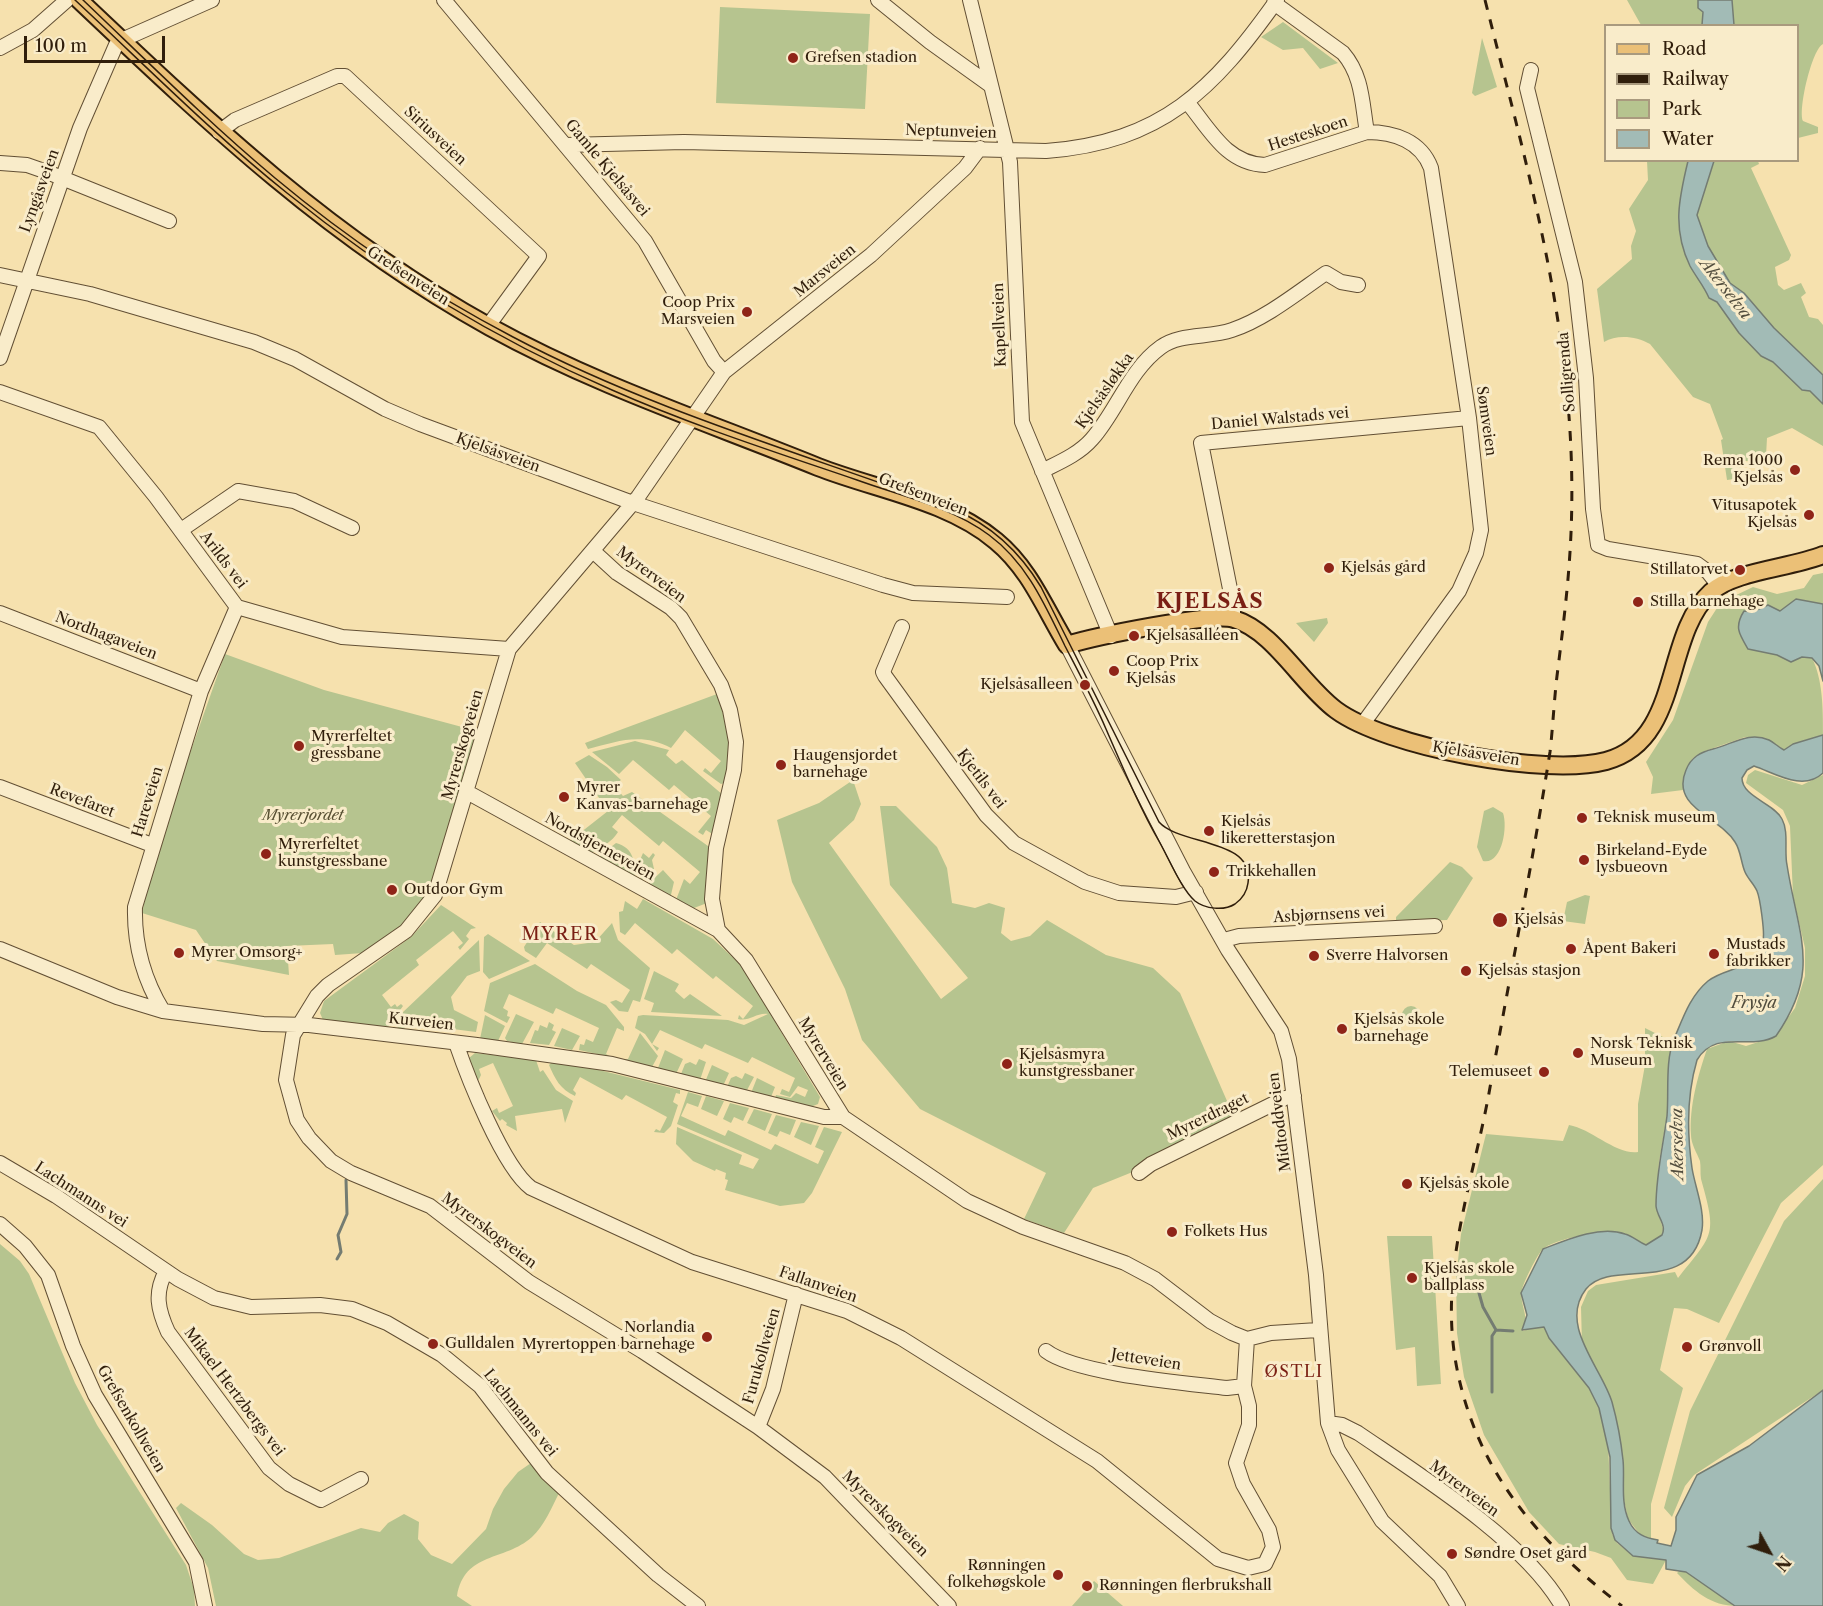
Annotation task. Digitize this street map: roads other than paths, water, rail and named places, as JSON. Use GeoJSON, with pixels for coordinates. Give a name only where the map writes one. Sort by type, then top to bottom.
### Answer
{"type":"FeatureCollection","features":[{"type":"Feature","properties":{"kind":"main road","name":"Grefsenveien"},"geometry":{"type":"LineString","coordinates":[[79,0],[219,132],[283,188],[355,242],[410,279],[488,326],[597,381],[691,419],[797,457],[823,459],[922,493],[969,511],[988,523],[1014,544],[1035,570],[1063,623],[1067,645]]}},
{"type":"Feature","properties":{"kind":"main road"},"geometry":{"type":"LineString","coordinates":[[1719,586],[1823,555]]}},
{"type":"Feature","properties":{"kind":"main road","name":"Kjelsåsveien"},"geometry":{"type":"LineString","coordinates":[[1067,645],[1206,618],[1233,619],[1258,633],[1336,710],[1362,724],[1416,744],[1486,758],[1590,764],[1614,759],[1631,749],[1654,722],[1693,617],[1704,600],[1719,586]]}},
{"type":"Feature","properties":{"kind":"street"},"geometry":{"type":"LineString","coordinates":[[0,48],[33,30],[67,0]]}},
{"type":"Feature","properties":{"kind":"street"},"geometry":{"type":"LineString","coordinates":[[121,40],[212,0]]}},
{"type":"Feature","properties":{"kind":"street","name":"Gamle Kjelsåsvei"},"geometry":{"type":"LineString","coordinates":[[444,0],[645,241],[714,361],[724,372]]}},
{"type":"Feature","properties":{"kind":"street"},"geometry":{"type":"LineString","coordinates":[[878,0],[930,42],[990,85]]}},
{"type":"Feature","properties":{"kind":"street","name":"Kapellveien"},"geometry":{"type":"LineString","coordinates":[[970,0],[1011,174],[1020,412],[1025,432],[1111,636]]}},
{"type":"Feature","properties":{"kind":"street","name":"Neptunveien"},"geometry":{"type":"LineString","coordinates":[[566,145],[684,142],[1046,151],[1091,147],[1148,126],[1188,103],[1222,70],[1276,2]]}},
{"type":"Feature","properties":{"kind":"street","name":"Hesteskoen"},"geometry":{"type":"LineString","coordinates":[[1188,103],[1227,151],[1254,165],[1265,165],[1367,132],[1360,86],[1351,62],[1343,53],[1276,2]]}},
{"type":"Feature","properties":{"kind":"street","name":"Lyngåsveien"},"geometry":{"type":"LineString","coordinates":[[0,358],[62,178],[108,59],[121,40]]}},
{"type":"Feature","properties":{"kind":"street","name":"Solligrenda"},"geometry":{"type":"LineString","coordinates":[[1531,70],[1527,88],[1575,282],[1586,378],[1593,509],[1598,545],[1608,549],[1697,564],[1708,572],[1719,586]]}},
{"type":"Feature","properties":{"kind":"street","name":"Siriusveien"},"geometry":{"type":"LineString","coordinates":[[219,132],[235,120],[337,76],[345,76],[539,255],[488,326]]}},
{"type":"Feature","properties":{"kind":"street","name":"Sømveien"},"geometry":{"type":"LineString","coordinates":[[1362,724],[1459,591],[1476,553],[1481,530],[1481,508],[1469,418],[1438,203],[1429,162],[1405,139],[1367,132]]}},
{"type":"Feature","properties":{"kind":"street","name":"Marsveien"},"geometry":{"type":"LineString","coordinates":[[691,419],[724,372],[871,255],[970,163],[980,148]]}},
{"type":"Feature","properties":{"kind":"street"},"geometry":{"type":"LineString","coordinates":[[0,163],[27,165],[169,221]]}},
{"type":"Feature","properties":{"kind":"street","name":"Kjelsåsløkka"},"geometry":{"type":"LineString","coordinates":[[1042,471],[1077,453],[1093,438],[1140,367],[1163,345],[1176,340],[1233,330],[1287,300],[1326,273],[1341,282],[1358,285]]}},
{"type":"Feature","properties":{"kind":"street","name":"Kjelsåsveien"},"geometry":{"type":"LineString","coordinates":[[0,275],[27,279],[161,314],[261,345],[301,362],[400,416],[633,503],[883,585],[913,593],[1007,597]]}},
{"type":"Feature","properties":{"kind":"street","name":"Arilds vei"},"geometry":{"type":"LineString","coordinates":[[0,392],[99,427],[181,530],[237,607],[342,637],[508,649]]}},
{"type":"Feature","properties":{"kind":"street","name":"Daniel Walstads vei"},"geometry":{"type":"LineString","coordinates":[[1233,619],[1233,604],[1201,443],[1469,418]]}},
{"type":"Feature","properties":{"kind":"street","name":"Myrerskogveien"},"geometry":{"type":"LineString","coordinates":[[691,419],[633,503],[508,649],[441,878],[428,906],[406,931],[328,985],[316,996],[289,1049],[286,1080],[290,1101],[303,1129],[332,1161],[351,1173],[430,1206],[530,1282],[642,1351],[758,1427],[825,1477],[949,1606]]}},
{"type":"Feature","properties":{"kind":"street"},"geometry":{"type":"LineString","coordinates":[[181,530],[238,491],[294,501],[352,528]]}},
{"type":"Feature","properties":{"kind":"street","name":"Myrerveien"},"geometry":{"type":"LineString","coordinates":[[593,550],[617,573],[671,608],[681,618],[726,697],[734,725],[736,754],[716,848],[712,899],[718,930],[746,960],[843,1117],[873,1135],[936,1182],[978,1207],[1032,1231],[1125,1263],[1155,1279],[1215,1324],[1247,1340]]}},
{"type":"Feature","properties":{"kind":"street","name":"Hareveien"},"geometry":{"type":"LineString","coordinates":[[163,1011],[149,988],[140,959],[135,925],[137,899],[201,691],[237,607]]}},
{"type":"Feature","properties":{"kind":"street","name":"Nordhagaveien"},"geometry":{"type":"LineString","coordinates":[[0,613],[201,691]]}},
{"type":"Feature","properties":{"kind":"street","name":"Kjetils vei"},"geometry":{"type":"LineString","coordinates":[[902,627],[883,672],[885,676],[986,815],[1014,843],[1084,882],[1119,893],[1176,897],[1196,892]]}},
{"type":"Feature","properties":{"kind":"street","name":"Midtoddveien"},"geometry":{"type":"LineString","coordinates":[[1067,645],[1159,826],[1224,940],[1281,1031],[1289,1059],[1316,1275],[1318,1330],[1323,1354],[1328,1423],[1338,1450],[1382,1521],[1440,1576],[1458,1606]]}},
{"type":"Feature","properties":{"kind":"street","name":"Revefaret"},"geometry":{"type":"LineString","coordinates":[[0,787],[152,845]]}},
{"type":"Feature","properties":{"kind":"street","name":"Nordstjerneveien"},"geometry":{"type":"LineString","coordinates":[[467,792],[718,930]]}},
{"type":"Feature","properties":{"kind":"street","name":"Asbjørnsens vei"},"geometry":{"type":"LineString","coordinates":[[1224,940],[1239,936],[1435,926]]}},
{"type":"Feature","properties":{"kind":"street","name":"Kurveien"},"geometry":{"type":"LineString","coordinates":[[0,949],[117,998],[163,1011],[299,1027],[309,1025],[612,1064],[824,1117],[843,1117]]}},
{"type":"Feature","properties":{"kind":"street","name":"Fallanveien"},"geometry":{"type":"LineString","coordinates":[[456,1043],[463,1064],[513,1170],[531,1188],[692,1262],[847,1311],[901,1338],[1097,1461],[1206,1551],[1226,1563],[1248,1568],[1264,1564],[1272,1553],[1269,1530],[1243,1484],[1236,1463],[1249,1425],[1249,1406],[1244,1386],[1247,1340]]}},
{"type":"Feature","properties":{"kind":"street","name":"Myrerdraget"},"geometry":{"type":"LineString","coordinates":[[1139,1173],[1201,1139],[1285,1098],[1294,1096]]}},
{"type":"Feature","properties":{"kind":"street","name":"Lachmanns vei"},"geometry":{"type":"LineString","coordinates":[[0,1163],[56,1196],[166,1271],[209,1296],[235,1305],[259,1307],[320,1305],[361,1311],[387,1323],[442,1355],[480,1386],[548,1474],[658,1575],[698,1606]]}},
{"type":"Feature","properties":{"kind":"street","name":"Grefsenkollveien"},"geometry":{"type":"LineString","coordinates":[[0,1224],[25,1246],[48,1275],[73,1346],[95,1395],[196,1562],[205,1606]]}},
{"type":"Feature","properties":{"kind":"street","name":"Mikael Hertzbergs vei"},"geometry":{"type":"LineString","coordinates":[[166,1271],[158,1289],[158,1300],[159,1312],[168,1332],[269,1468],[289,1484],[321,1500],[361,1479]]}},
{"type":"Feature","properties":{"kind":"street","name":"Furukollveien"},"geometry":{"type":"LineString","coordinates":[[758,1427],[773,1389],[796,1294]]}},
{"type":"Feature","properties":{"kind":"street"},"geometry":{"type":"LineString","coordinates":[[1247,1340],[1271,1334],[1318,1330]]}},
{"type":"Feature","properties":{"kind":"street","name":"Jetteveien"},"geometry":{"type":"LineString","coordinates":[[1046,1351],[1054,1358],[1111,1372],[1227,1388],[1244,1386]]}},
{"type":"Feature","properties":{"kind":"street","name":"Myrerveien"},"geometry":{"type":"LineString","coordinates":[[1328,1423],[1342,1425],[1359,1433],[1481,1521],[1530,1565],[1562,1606]]}},
{"type":"Feature","properties":{"kind":"water"},"geometry":{"type":"Polygon","coordinates":[[[1698,0],[1732,0],[1734,24],[1702,24],[1703,12],[1698,8],[1698,0]]]}},
{"type":"Feature","properties":{"kind":"water","name":"Akerselva"},"geometry":{"type":"Polygon","coordinates":[[[1688,162],[1714,162],[1697,215],[1708,246],[1730,283],[1744,293],[1774,328],[1823,375],[1823,404],[1810,391],[1802,390],[1773,362],[1761,356],[1739,333],[1717,302],[1709,298],[1684,252],[1679,226],[1682,188],[1688,162]]]}},
{"type":"Feature","properties":{"kind":"water"},"geometry":{"type":"Polygon","coordinates":[[[1796,599],[1823,604],[1823,681],[1819,666],[1812,658],[1802,657],[1791,662],[1777,655],[1748,649],[1740,635],[1738,626],[1744,611],[1752,612],[1768,605],[1780,611],[1796,599]]]}},
{"type":"Feature","properties":{"kind":"water","name":"Frysja"},"geometry":{"type":"Polygon","coordinates":[[[1823,735],[1823,773],[1815,778],[1798,781],[1754,766],[1747,770],[1742,778],[1747,790],[1778,813],[1784,824],[1787,865],[1803,952],[1803,972],[1799,991],[1790,1013],[1776,1036],[1755,1042],[1723,1042],[1705,1050],[1697,1060],[1691,1086],[1689,1141],[1703,1222],[1695,1250],[1682,1263],[1667,1270],[1613,1276],[1598,1280],[1586,1289],[1579,1303],[1577,1317],[1579,1332],[1607,1389],[1614,1409],[1622,1453],[1626,1514],[1637,1532],[1645,1537],[1658,1540],[1657,1543],[1671,1546],[1676,1530],[1676,1517],[1697,1475],[1749,1446],[1823,1390],[1823,1606],[1735,1606],[1686,1572],[1666,1569],[1666,1560],[1633,1556],[1615,1540],[1611,1528],[1610,1457],[1599,1408],[1589,1388],[1549,1338],[1544,1327],[1522,1330],[1527,1315],[1521,1293],[1543,1249],[1594,1232],[1625,1234],[1646,1245],[1662,1235],[1663,1224],[1656,1206],[1656,1194],[1667,1116],[1669,1057],[1674,1039],[1696,993],[1716,976],[1748,963],[1760,950],[1763,930],[1757,891],[1745,872],[1735,842],[1728,833],[1699,811],[1685,794],[1683,783],[1688,765],[1701,754],[1741,739],[1762,738],[1784,750],[1793,744],[1823,735]]]}},
{"type":"Feature","properties":{"kind":"waterway"},"geometry":{"type":"LineString","coordinates":[[337,1259],[341,1252],[338,1235],[347,1214],[346,1180]]}},
{"type":"Feature","properties":{"kind":"waterway"},"geometry":{"type":"LineString","coordinates":[[1479,1293],[1483,1307],[1496,1330]]}},
{"type":"Feature","properties":{"kind":"waterway"},"geometry":{"type":"LineString","coordinates":[[1496,1330],[1513,1331]]}},
{"type":"Feature","properties":{"kind":"waterway"},"geometry":{"type":"LineString","coordinates":[[1492,1392],[1492,1336],[1496,1330]]}},
{"type":"Feature","properties":{"kind":"tram line"},"geometry":{"type":"LineString","coordinates":[[75,0],[206,123],[287,193],[402,277],[484,326],[569,370],[642,403],[733,438],[926,503],[975,525],[989,535],[1014,558],[1042,600],[1096,708],[1145,815],[1185,890],[1199,904],[1215,908],[1231,906],[1242,897],[1248,883],[1247,868],[1240,858],[1228,850],[1169,830],[1159,822],[1041,587],[1024,562],[992,531],[953,509],[730,430],[620,387],[513,337],[451,302],[360,244],[303,201],[201,113],[83,0]]}},
{"type":"Feature","properties":{"kind":"railway"},"geometry":{"type":"LineString","coordinates":[[1485,0],[1534,198],[1559,329],[1567,396],[1571,463],[1571,533],[1550,752],[1489,1093],[1459,1230],[1454,1264],[1452,1334],[1457,1369],[1467,1407],[1480,1441],[1497,1473],[1516,1503],[1539,1531],[1564,1557],[1622,1606]]}},
{"type":"Feature","properties":{"kind":"place","name":"Grefsen stadion"},"geometry":{"type":"Point","coordinates":[793,58]}},
{"type":"Feature","properties":{"kind":"place","name":"Coop Prix Marsveien"},"geometry":{"type":"Point","coordinates":[747,312]}},
{"type":"Feature","properties":{"kind":"place","name":"Rema 1000 Kjelsås"},"geometry":{"type":"Point","coordinates":[1795,470]}},
{"type":"Feature","properties":{"kind":"place","name":"Vitusapotek Kjelsås"},"geometry":{"type":"Point","coordinates":[1809,515]}},
{"type":"Feature","properties":{"kind":"place","name":"Kjelsås gård"},"geometry":{"type":"Point","coordinates":[1329,568]}},
{"type":"Feature","properties":{"kind":"place","name":"Stillatorvet"},"geometry":{"type":"Point","coordinates":[1740,570]}},
{"type":"Feature","properties":{"kind":"place","name":"Stilla barnehage"},"geometry":{"type":"Point","coordinates":[1638,602]}},
{"type":"Feature","properties":{"kind":"place","name":"Kjelsåsalléen"},"geometry":{"type":"Point","coordinates":[1134,636]}},
{"type":"Feature","properties":{"kind":"place","name":"Coop Prix Kjelsås"},"geometry":{"type":"Point","coordinates":[1114,671]}},
{"type":"Feature","properties":{"kind":"place","name":"Kjelsåsalleen"},"geometry":{"type":"Point","coordinates":[1085,685]}},
{"type":"Feature","properties":{"kind":"place","name":"Myrerfeltet gressbane"},"geometry":{"type":"Point","coordinates":[299,746]}},
{"type":"Feature","properties":{"kind":"place","name":"Haugensjordet barnehage"},"geometry":{"type":"Point","coordinates":[781,765]}},
{"type":"Feature","properties":{"kind":"place","name":"Myrer Kanvas-barnehage"},"geometry":{"type":"Point","coordinates":[564,797]}},
{"type":"Feature","properties":{"kind":"place","name":"Teknisk museum"},"geometry":{"type":"Point","coordinates":[1582,818]}},
{"type":"Feature","properties":{"kind":"place","name":"Kjelsås likeretterstasjon"},"geometry":{"type":"Point","coordinates":[1209,831]}},
{"type":"Feature","properties":{"kind":"place","name":"Myrerfeltet kunstgressbane"},"geometry":{"type":"Point","coordinates":[266,854]}},
{"type":"Feature","properties":{"kind":"place","name":"Birkeland-Eyde lysbueovn"},"geometry":{"type":"Point","coordinates":[1584,860]}},
{"type":"Feature","properties":{"kind":"place","name":"Trikkehallen"},"geometry":{"type":"Point","coordinates":[1214,872]}},
{"type":"Feature","properties":{"kind":"place","name":"Outdoor Gym"},"geometry":{"type":"Point","coordinates":[392,890]}},
{"type":"Feature","properties":{"kind":"place","name":"Kjelsås"},"geometry":{"type":"Point","coordinates":[1500,920]}},
{"type":"Feature","properties":{"kind":"place","name":"Åpent Bakeri"},"geometry":{"type":"Point","coordinates":[1571,949]}},
{"type":"Feature","properties":{"kind":"place","name":"Myrer Omsorg+"},"geometry":{"type":"Point","coordinates":[179,953]}},
{"type":"Feature","properties":{"kind":"place","name":"Mustads fabrikker"},"geometry":{"type":"Point","coordinates":[1714,954]}},
{"type":"Feature","properties":{"kind":"place","name":"Sverre Halvorsen"},"geometry":{"type":"Point","coordinates":[1314,956]}},
{"type":"Feature","properties":{"kind":"place","name":"Kjelsås stasjon"},"geometry":{"type":"Point","coordinates":[1466,971]}},
{"type":"Feature","properties":{"kind":"place","name":"Kjelsås skole barnehage"},"geometry":{"type":"Point","coordinates":[1342,1029]}},
{"type":"Feature","properties":{"kind":"place","name":"Norsk Teknisk Museum"},"geometry":{"type":"Point","coordinates":[1578,1053]}},
{"type":"Feature","properties":{"kind":"place","name":"Kjelsåsmyra kunstgressbaner"},"geometry":{"type":"Point","coordinates":[1007,1064]}},
{"type":"Feature","properties":{"kind":"place","name":"Telemuseet"},"geometry":{"type":"Point","coordinates":[1544,1072]}},
{"type":"Feature","properties":{"kind":"place","name":"Kjelsås skole"},"geometry":{"type":"Point","coordinates":[1407,1184]}},
{"type":"Feature","properties":{"kind":"place","name":"Folkets Hus"},"geometry":{"type":"Point","coordinates":[1172,1232]}},
{"type":"Feature","properties":{"kind":"place","name":"Kjelsås skole ballplass"},"geometry":{"type":"Point","coordinates":[1412,1278]}},
{"type":"Feature","properties":{"kind":"place","name":"Norlandia Myrertoppen barnehage"},"geometry":{"type":"Point","coordinates":[707,1337]}},
{"type":"Feature","properties":{"kind":"place","name":"Gulldalen"},"geometry":{"type":"Point","coordinates":[433,1344]}},
{"type":"Feature","properties":{"kind":"place","name":"Grønvoll"},"geometry":{"type":"Point","coordinates":[1687,1347]}},
{"type":"Feature","properties":{"kind":"place","name":"Søndre Oset gård"},"geometry":{"type":"Point","coordinates":[1452,1554]}},
{"type":"Feature","properties":{"kind":"place","name":"Rønningen folkehøgskole"},"geometry":{"type":"Point","coordinates":[1058,1575]}},
{"type":"Feature","properties":{"kind":"place","name":"Rønningen flerbrukshall"},"geometry":{"type":"Point","coordinates":[1087,1586]}},
{"type":"Feature","properties":{"kind":"district","name":"KJELSÅS"},"geometry":{"type":"Point","coordinates":[1210,602]}},
{"type":"Feature","properties":{"kind":"district","name":"MYRER"},"geometry":{"type":"Point","coordinates":[560,935]}},
{"type":"Feature","properties":{"kind":"district","name":"ØSTLI"},"geometry":{"type":"Point","coordinates":[1294,1372]}},
{"type":"Feature","properties":{"kind":"park label","name":"Myrerjordet"},"geometry":{"type":"Point","coordinates":[303,816]}}]}
